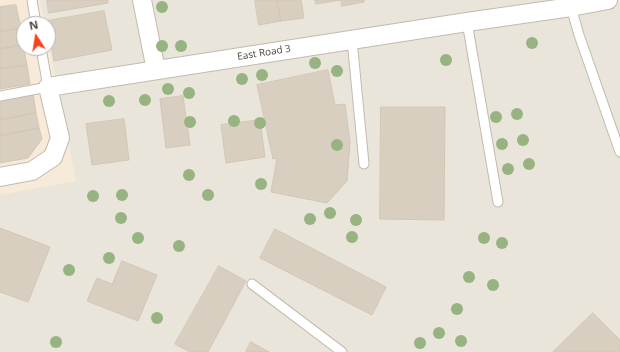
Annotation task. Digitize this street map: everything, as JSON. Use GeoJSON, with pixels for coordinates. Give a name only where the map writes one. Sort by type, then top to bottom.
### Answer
{"type":"FeatureCollection","features":[{"type":"Feature","properties":{"kind":"street"},"geometry":{"type":"LineString","coordinates":[[142,0],[156,70]]}},
{"type":"Feature","properties":{"kind":"street","name":"East Road 3"},"geometry":{"type":"LineString","coordinates":[[48,87],[571,7],[608,0]]}},
{"type":"Feature","properties":{"kind":"street"},"geometry":{"type":"LineString","coordinates":[[0,177],[32,171],[53,157],[60,138],[48,87]]}},
{"type":"Feature","properties":{"kind":"lane"},"geometry":{"type":"LineString","coordinates":[[32,0],[35,16]]}},
{"type":"Feature","properties":{"kind":"lane"},"geometry":{"type":"LineString","coordinates":[[571,7],[579,35],[620,152]]}},
{"type":"Feature","properties":{"kind":"lane"},"geometry":{"type":"LineString","coordinates":[[467,22],[498,202]]}},
{"type":"Feature","properties":{"kind":"lane"},"geometry":{"type":"LineString","coordinates":[[352,40],[364,164]]}},
{"type":"Feature","properties":{"kind":"lane"},"geometry":{"type":"LineString","coordinates":[[0,96],[48,87],[42,56]]}},
{"type":"Feature","properties":{"kind":"lane"},"geometry":{"type":"LineString","coordinates":[[252,284],[342,352]]}},
{"type":"Feature","properties":{"kind":"shaded area"},"geometry":{"type":"Polygon","coordinates":[[[0,0],[620,0],[620,352],[0,352],[0,0]]]}},
{"type":"Feature","properties":{"kind":"shaded area"},"geometry":{"type":"Polygon","coordinates":[[[0,0],[40,0],[43,16],[16,16],[16,56],[51,56],[76,181],[0,195],[0,0]]]}},
{"type":"Feature","properties":{"kind":"building"},"geometry":{"type":"Polygon","coordinates":[[[47,0],[108,0],[108,3],[49,13],[47,0]]]}},
{"type":"Feature","properties":{"kind":"building"},"geometry":{"type":"Polygon","coordinates":[[[255,0],[277,0],[281,21],[259,25],[255,0]]]}},
{"type":"Feature","properties":{"kind":"building"},"geometry":{"type":"Polygon","coordinates":[[[277,0],[301,0],[304,18],[281,21],[277,0]]]}},
{"type":"Feature","properties":{"kind":"building"},"geometry":{"type":"Polygon","coordinates":[[[315,0],[340,0],[316,4],[315,0]]]}},
{"type":"Feature","properties":{"kind":"building"},"geometry":{"type":"Polygon","coordinates":[[[341,0],[364,0],[364,2],[342,6],[341,0]]]}},
{"type":"Feature","properties":{"kind":"building"},"geometry":{"type":"Polygon","coordinates":[[[16,5],[18,16],[16,16],[16,29],[0,32],[0,7],[16,5]]]}},
{"type":"Feature","properties":{"kind":"building"},"geometry":{"type":"Polygon","coordinates":[[[104,11],[112,50],[54,61],[53,56],[56,56],[56,19],[104,11]]]}},
{"type":"Feature","properties":{"kind":"building"},"geometry":{"type":"Polygon","coordinates":[[[16,29],[16,46],[0,49],[0,32],[16,29]]]}},
{"type":"Feature","properties":{"kind":"building"},"geometry":{"type":"Polygon","coordinates":[[[16,46],[16,56],[25,56],[27,65],[0,69],[0,49],[16,46]]]}},
{"type":"Feature","properties":{"kind":"building"},"geometry":{"type":"Polygon","coordinates":[[[27,65],[30,84],[0,89],[0,69],[27,65]]]}},
{"type":"Feature","properties":{"kind":"building"},"geometry":{"type":"Polygon","coordinates":[[[328,70],[335,105],[345,104],[350,142],[347,181],[327,203],[271,192],[277,158],[273,159],[257,85],[328,70]]]}},
{"type":"Feature","properties":{"kind":"building"},"geometry":{"type":"Polygon","coordinates":[[[33,93],[36,113],[0,120],[0,99],[33,93]]]}},
{"type":"Feature","properties":{"kind":"building"},"geometry":{"type":"Polygon","coordinates":[[[183,96],[190,145],[166,148],[160,99],[183,96]]]}},
{"type":"Feature","properties":{"kind":"building"},"geometry":{"type":"Polygon","coordinates":[[[381,107],[445,107],[444,220],[380,219],[381,107]]]}},
{"type":"Feature","properties":{"kind":"building"},"geometry":{"type":"Polygon","coordinates":[[[36,113],[39,128],[0,136],[0,120],[36,113]]]}},
{"type":"Feature","properties":{"kind":"building"},"geometry":{"type":"Polygon","coordinates":[[[124,119],[129,160],[92,165],[86,124],[124,119]]]}},
{"type":"Feature","properties":{"kind":"building"},"geometry":{"type":"Polygon","coordinates":[[[260,120],[265,157],[226,163],[221,125],[260,120]]]}},
{"type":"Feature","properties":{"kind":"building"},"geometry":{"type":"Polygon","coordinates":[[[39,128],[42,139],[28,158],[0,163],[0,136],[39,128]]]}},
{"type":"Feature","properties":{"kind":"building"},"geometry":{"type":"Polygon","coordinates":[[[0,228],[50,247],[28,302],[0,292],[0,228]]]}},
{"type":"Feature","properties":{"kind":"building"},"geometry":{"type":"Polygon","coordinates":[[[275,229],[386,287],[372,315],[260,258],[275,229]]]}},
{"type":"Feature","properties":{"kind":"building"},"geometry":{"type":"Polygon","coordinates":[[[122,261],[157,275],[138,321],[87,301],[97,278],[112,284],[122,261]]]}},
{"type":"Feature","properties":{"kind":"building"},"geometry":{"type":"Polygon","coordinates":[[[219,266],[246,281],[208,352],[190,352],[175,344],[219,266]]]}},
{"type":"Feature","properties":{"kind":"building"},"geometry":{"type":"Polygon","coordinates":[[[593,313],[620,340],[620,352],[553,352],[593,313]]]}},
{"type":"Feature","properties":{"kind":"building"},"geometry":{"type":"Polygon","coordinates":[[[251,342],[269,352],[246,352],[251,342]]]}}]}
